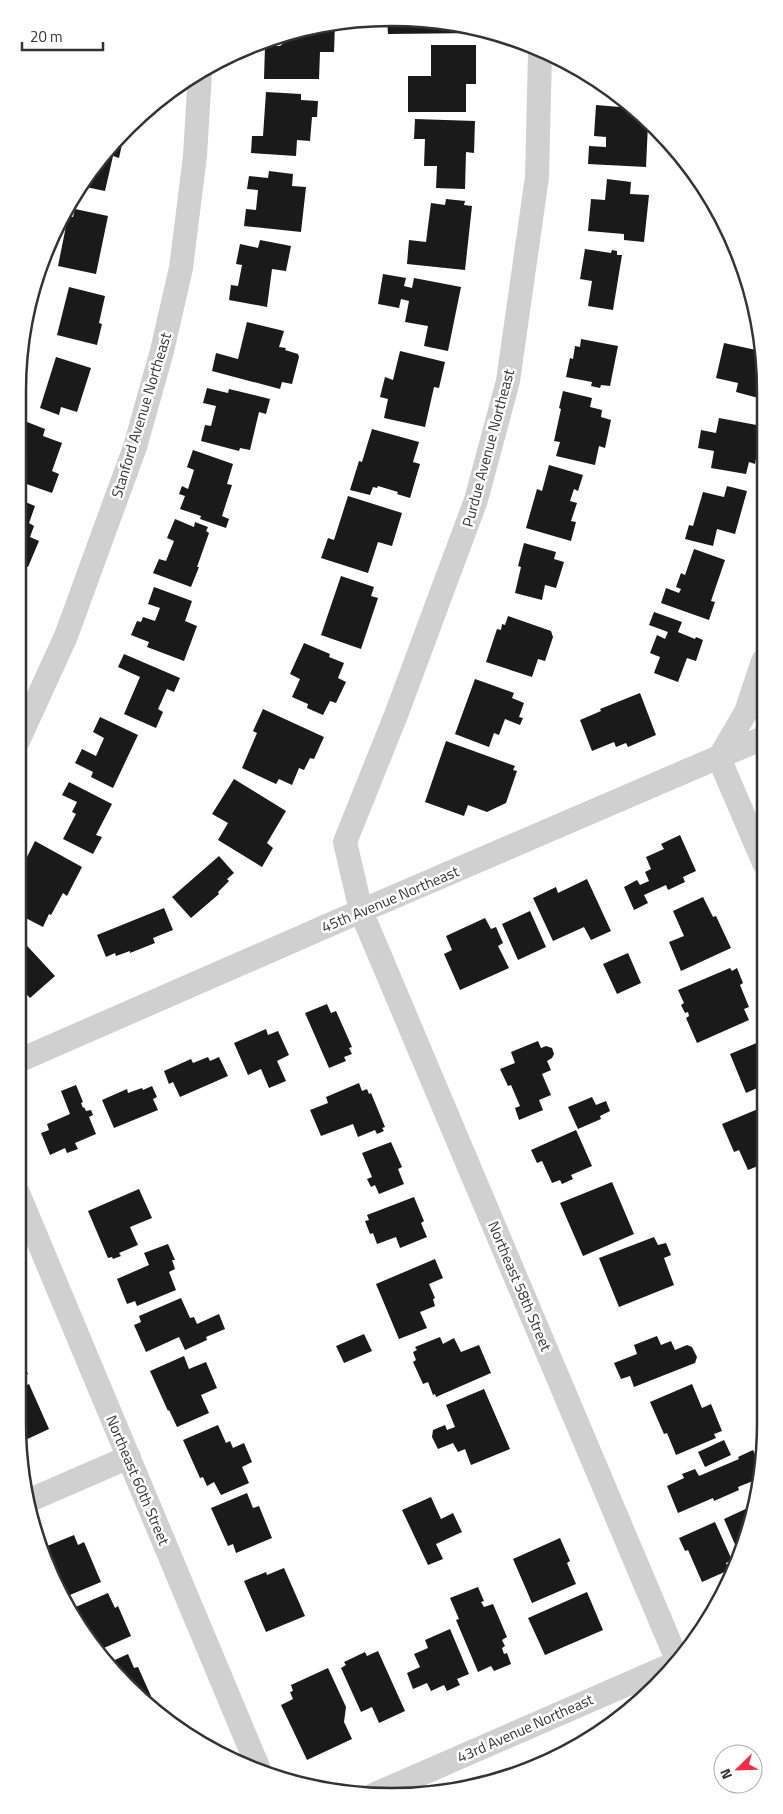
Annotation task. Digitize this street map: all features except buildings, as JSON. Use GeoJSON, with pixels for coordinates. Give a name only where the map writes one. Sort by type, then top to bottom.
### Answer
{"type":"FeatureCollection","features":[{"type":"Feature","properties":{"kind":"street","name":"Purdue Avenue Northeast"},"geometry":{"type":"LineString","coordinates":[[361,911],[345,842],[396,715],[476,500],[508,381],[538,176],[540,58]]}},
{"type":"Feature","properties":{"kind":"street","name":"Stanford Avenue Northeast"},"geometry":{"type":"LineString","coordinates":[[26,723],[66,636],[135,448],[162,351],[181,268],[195,156],[199,81]]}},
{"type":"Feature","properties":{"kind":"street"},"geometry":{"type":"LineString","coordinates":[[757,679],[746,712],[719,758],[757,847]]}},
{"type":"Feature","properties":{"kind":"street","name":"45th Avenue Northeast"},"geometry":{"type":"LineString","coordinates":[[26,1058],[757,741]]}},
{"type":"Feature","properties":{"kind":"street","name":"Northeast 58th Street"},"geometry":{"type":"LineString","coordinates":[[361,911],[674,1653]]}},
{"type":"Feature","properties":{"kind":"street","name":"Northeast 60th Street"},"geometry":{"type":"LineString","coordinates":[[26,1212],[256,1761]]}},
{"type":"Feature","properties":{"kind":"street"},"geometry":{"type":"LineString","coordinates":[[34,1498],[129,1457]]}},
{"type":"Feature","properties":{"kind":"street","name":"43rd Avenue Northeast"},"geometry":{"type":"LineString","coordinates":[[388,1788],[660,1670]]}}]}
